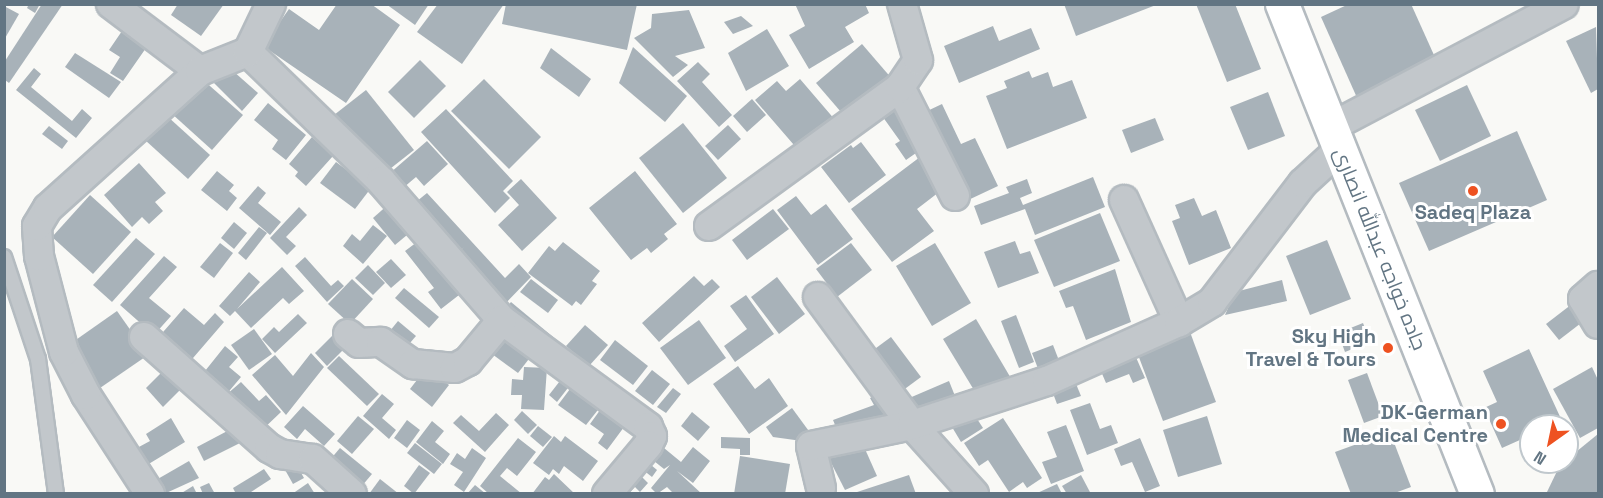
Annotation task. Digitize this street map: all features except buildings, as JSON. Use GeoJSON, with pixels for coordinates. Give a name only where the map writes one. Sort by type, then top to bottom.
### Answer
{"type":"FeatureCollection","features":[{"type":"Feature","properties":{"kind":"main road","name":"جاده خواجه عبدالله انصاری"},"geometry":{"type":"LineString","coordinates":[[1282,4],[1477,494]]}},
{"type":"Feature","properties":{"kind":"street"},"geometry":{"type":"LineString","coordinates":[[111,4],[200,71]]}},
{"type":"Feature","properties":{"kind":"street"},"geometry":{"type":"LineString","coordinates":[[150,494],[86,394],[64,352],[46,288],[37,226],[48,208],[200,71],[248,52],[271,4]]}},
{"type":"Feature","properties":{"kind":"street"},"geometry":{"type":"LineString","coordinates":[[709,226],[900,87],[918,60],[902,4]]}},
{"type":"Feature","properties":{"kind":"street"},"geometry":{"type":"LineString","coordinates":[[821,488],[811,446],[912,425],[1047,381],[1179,322],[1212,302],[1336,137],[1564,4]]}},
{"type":"Feature","properties":{"kind":"street"},"geometry":{"type":"LineString","coordinates":[[248,52],[381,181],[502,320],[648,428],[652,436],[648,445],[607,494]]}},
{"type":"Feature","properties":{"kind":"street"},"geometry":{"type":"LineString","coordinates":[[900,87],[956,196]]}},
{"type":"Feature","properties":{"kind":"street"},"geometry":{"type":"LineString","coordinates":[[1124,200],[1179,322]]}},
{"type":"Feature","properties":{"kind":"street"},"geometry":{"type":"LineString","coordinates":[[1598,324],[1583,299],[1599,285]]}},
{"type":"Feature","properties":{"kind":"street"},"geometry":{"type":"LineString","coordinates":[[818,297],[912,425],[974,494]]}},
{"type":"Feature","properties":{"kind":"street"},"geometry":{"type":"LineString","coordinates":[[348,334],[359,343],[381,342],[413,364],[455,369],[468,361],[502,320]]}},
{"type":"Feature","properties":{"kind":"street"},"geometry":{"type":"LineString","coordinates":[[144,337],[269,448],[280,454],[312,459],[352,494]]}},
{"type":"Feature","properties":{"kind":"lane"},"geometry":{"type":"LineString","coordinates":[[4,258],[38,359],[56,494]]}},
{"type":"Feature","properties":{"kind":"place","name":"Sadeq Plaza"},"geometry":{"type":"Point","coordinates":[1473,191]}},
{"type":"Feature","properties":{"kind":"place","name":"Sky High Travel & Tours"},"geometry":{"type":"Point","coordinates":[1388,348]}},
{"type":"Feature","properties":{"kind":"place","name":"DK-German Medical Centre"},"geometry":{"type":"Point","coordinates":[1501,424]}}]}
